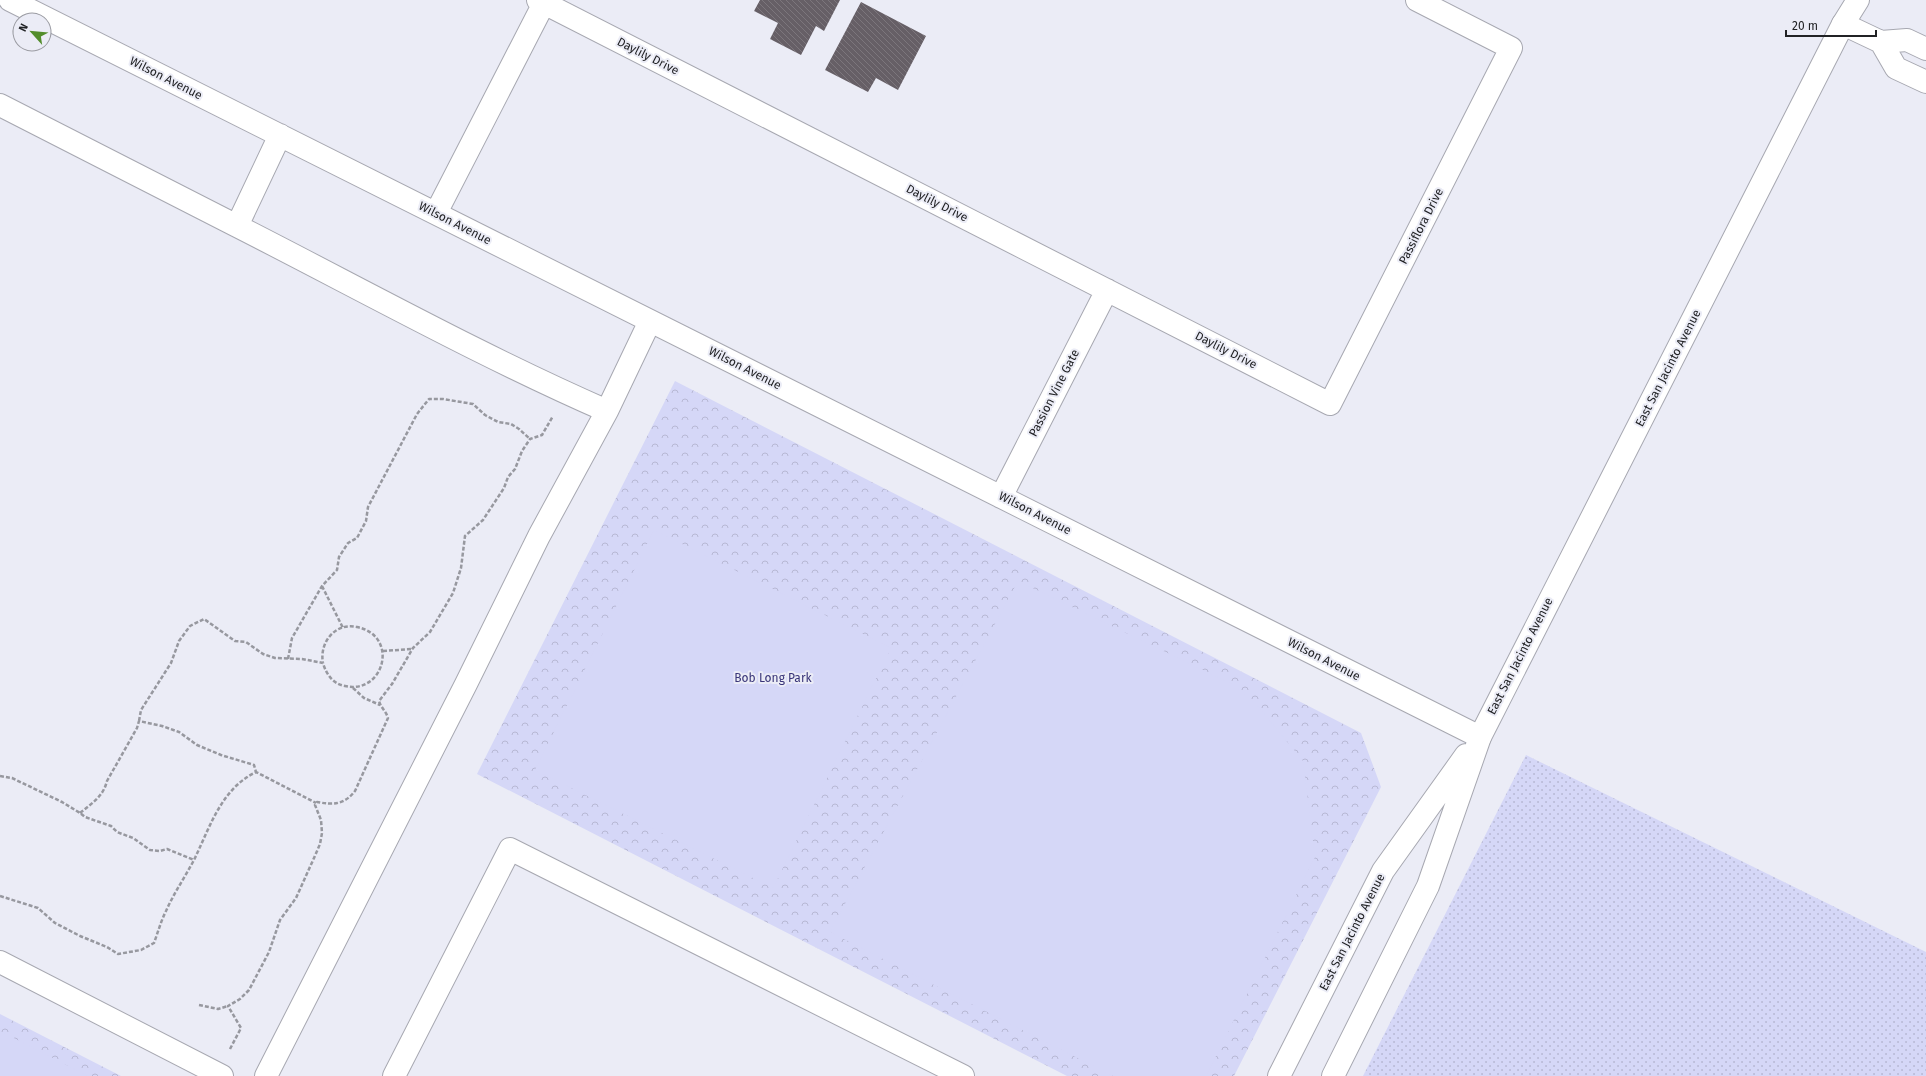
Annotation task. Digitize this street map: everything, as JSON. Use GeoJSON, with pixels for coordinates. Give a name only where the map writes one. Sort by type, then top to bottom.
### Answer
{"type":"FeatureCollection","features":[{"type":"Feature","properties":{"kind":"street","name":"Wilson Avenue"},"geometry":{"type":"LineString","coordinates":[[10,0],[1480,737]]}},
{"type":"Feature","properties":{"kind":"street","name":"Passiflora Drive"},"geometry":{"type":"LineString","coordinates":[[1330,404],[1511,48],[1417,0]]}},
{"type":"Feature","properties":{"kind":"street","name":"East San Jacinto Avenue"},"geometry":{"type":"LineString","coordinates":[[1333,1076],[1428,886],[1480,737],[1843,24],[1858,0]]}},
{"type":"Feature","properties":{"kind":"street","name":"Daylily Drive"},"geometry":{"type":"LineString","coordinates":[[436,213],[541,1],[1330,404]]}},
{"type":"Feature","properties":{"kind":"street"},"geometry":{"type":"LineString","coordinates":[[1843,24],[1881,42],[1907,40],[1926,49]]}},
{"type":"Feature","properties":{"kind":"street"},"geometry":{"type":"LineString","coordinates":[[1881,42],[1896,68],[1926,82]]}},
{"type":"Feature","properties":{"kind":"street"},"geometry":{"type":"LineString","coordinates":[[0,104],[566,393],[607,411]]}},
{"type":"Feature","properties":{"kind":"street"},"geometry":{"type":"LineString","coordinates":[[237,226],[280,135]]}},
{"type":"Feature","properties":{"kind":"street","name":"Passion Vine Gate"},"geometry":{"type":"LineString","coordinates":[[1001,497],[1107,290]]}},
{"type":"Feature","properties":{"kind":"street"},"geometry":{"type":"LineString","coordinates":[[266,1076],[466,684],[539,536],[607,411],[650,320]]}},
{"type":"Feature","properties":{"kind":"street","name":"East San Jacinto Avenue"},"geometry":{"type":"LineString","coordinates":[[1279,1076],[1383,870],[1480,737]]}},
{"type":"Feature","properties":{"kind":"street"},"geometry":{"type":"LineString","coordinates":[[394,1076],[510,849],[963,1076]]}},
{"type":"Feature","properties":{"kind":"street"},"geometry":{"type":"LineString","coordinates":[[0,962],[220,1075]]}},
{"type":"Feature","properties":{"kind":"path"},"geometry":{"type":"LineString","coordinates":[[139,721],[162,726],[179,732],[197,745],[221,755],[254,765],[256,772],[316,803],[332,805],[348,799],[355,792],[381,730],[386,723],[386,714],[381,709],[379,700],[392,684],[413,648],[430,632],[453,593],[461,568],[465,536],[483,520],[504,488],[508,477],[515,469],[522,451],[530,439],[542,435],[566,393]]}},
{"type":"Feature","properties":{"kind":"path"},"geometry":{"type":"LineString","coordinates":[[288,659],[292,638],[322,586],[337,570],[339,557],[348,543],[357,538],[366,521],[368,506],[417,414],[429,400],[443,399],[473,404],[485,415],[498,422],[510,424],[519,429],[530,439]]}},
{"type":"Feature","properties":{"kind":"path"},"geometry":{"type":"LineString","coordinates":[[322,586],[343,628]]}},
{"type":"Feature","properties":{"kind":"path"},"geometry":{"type":"LineString","coordinates":[[80,812],[100,796],[104,790],[107,781],[137,728],[141,710],[171,663],[179,641],[190,626],[204,619],[235,641],[246,642],[263,654],[275,658],[302,659],[323,663]]}},
{"type":"Feature","properties":{"kind":"path"},"geometry":{"type":"LineString","coordinates":[[353,688],[366,684],[376,675],[382,662],[383,651],[378,640],[365,630],[355,626],[343,628],[332,634],[325,642],[322,652],[323,663],[327,673],[337,684],[353,688],[364,698],[380,705]]}},
{"type":"Feature","properties":{"kind":"path"},"geometry":{"type":"LineString","coordinates":[[383,651],[413,648]]}},
{"type":"Feature","properties":{"kind":"path"},"geometry":{"type":"LineString","coordinates":[[0,896],[38,908],[60,926],[107,947],[118,954],[141,950],[154,943],[165,912],[194,860],[212,819],[226,797],[247,777],[256,772]]}},
{"type":"Feature","properties":{"kind":"path"},"geometry":{"type":"LineString","coordinates":[[0,776],[12,778],[80,812],[85,817],[110,826],[116,832],[133,838],[150,850],[160,851],[168,849],[194,860]]}},
{"type":"Feature","properties":{"kind":"path"},"geometry":{"type":"LineString","coordinates":[[199,1005],[218,1009],[228,1006],[240,999],[249,990],[272,945],[280,920],[296,898],[320,844],[322,833],[321,820],[315,805],[316,803]]}},
{"type":"Feature","properties":{"kind":"path"},"geometry":{"type":"LineString","coordinates":[[220,1075],[241,1028],[228,1006]]}},
{"type":"Feature","properties":{"kind":"green space","name":"Bob Long Park"},"geometry":{"type":"Polygon","coordinates":[[[675,381],[1361,733],[1381,787],[1234,1076],[1067,1076],[477,774],[675,381]]]}},
{"type":"Feature","properties":{"kind":"green space"},"geometry":{"type":"Polygon","coordinates":[[[654,530],[891,648],[773,888],[535,770],[654,530]]]}},
{"type":"Feature","properties":{"kind":"green space"},"geometry":{"type":"Polygon","coordinates":[[[1018,581],[1232,684],[1256,704],[1303,761],[1315,857],[1206,1076],[1113,1076],[830,932],[1018,581]]]}},
{"type":"Feature","properties":{"kind":"green space"},"geometry":{"type":"Polygon","coordinates":[[[1526,755],[1926,952],[1926,1076],[1363,1076],[1526,755]]]}},
{"type":"Feature","properties":{"kind":"green space"},"geometry":{"type":"Polygon","coordinates":[[[0,1014],[121,1076],[0,1076],[0,1014]]]}},
{"type":"Feature","properties":{"kind":"green space"},"geometry":{"type":"Polygon","coordinates":[[[0,1031],[88,1076],[0,1076],[0,1031]]]}},
{"type":"Feature","properties":{"kind":"building"},"geometry":{"type":"Polygon","coordinates":[[[760,0],[840,0],[824,31],[816,26],[801,55],[770,39],[778,23],[754,11],[760,0]]]}},
{"type":"Feature","properties":{"kind":"building"},"geometry":{"type":"Polygon","coordinates":[[[861,2],[926,36],[898,90],[876,78],[868,92],[825,70],[861,2]]]}}]}
